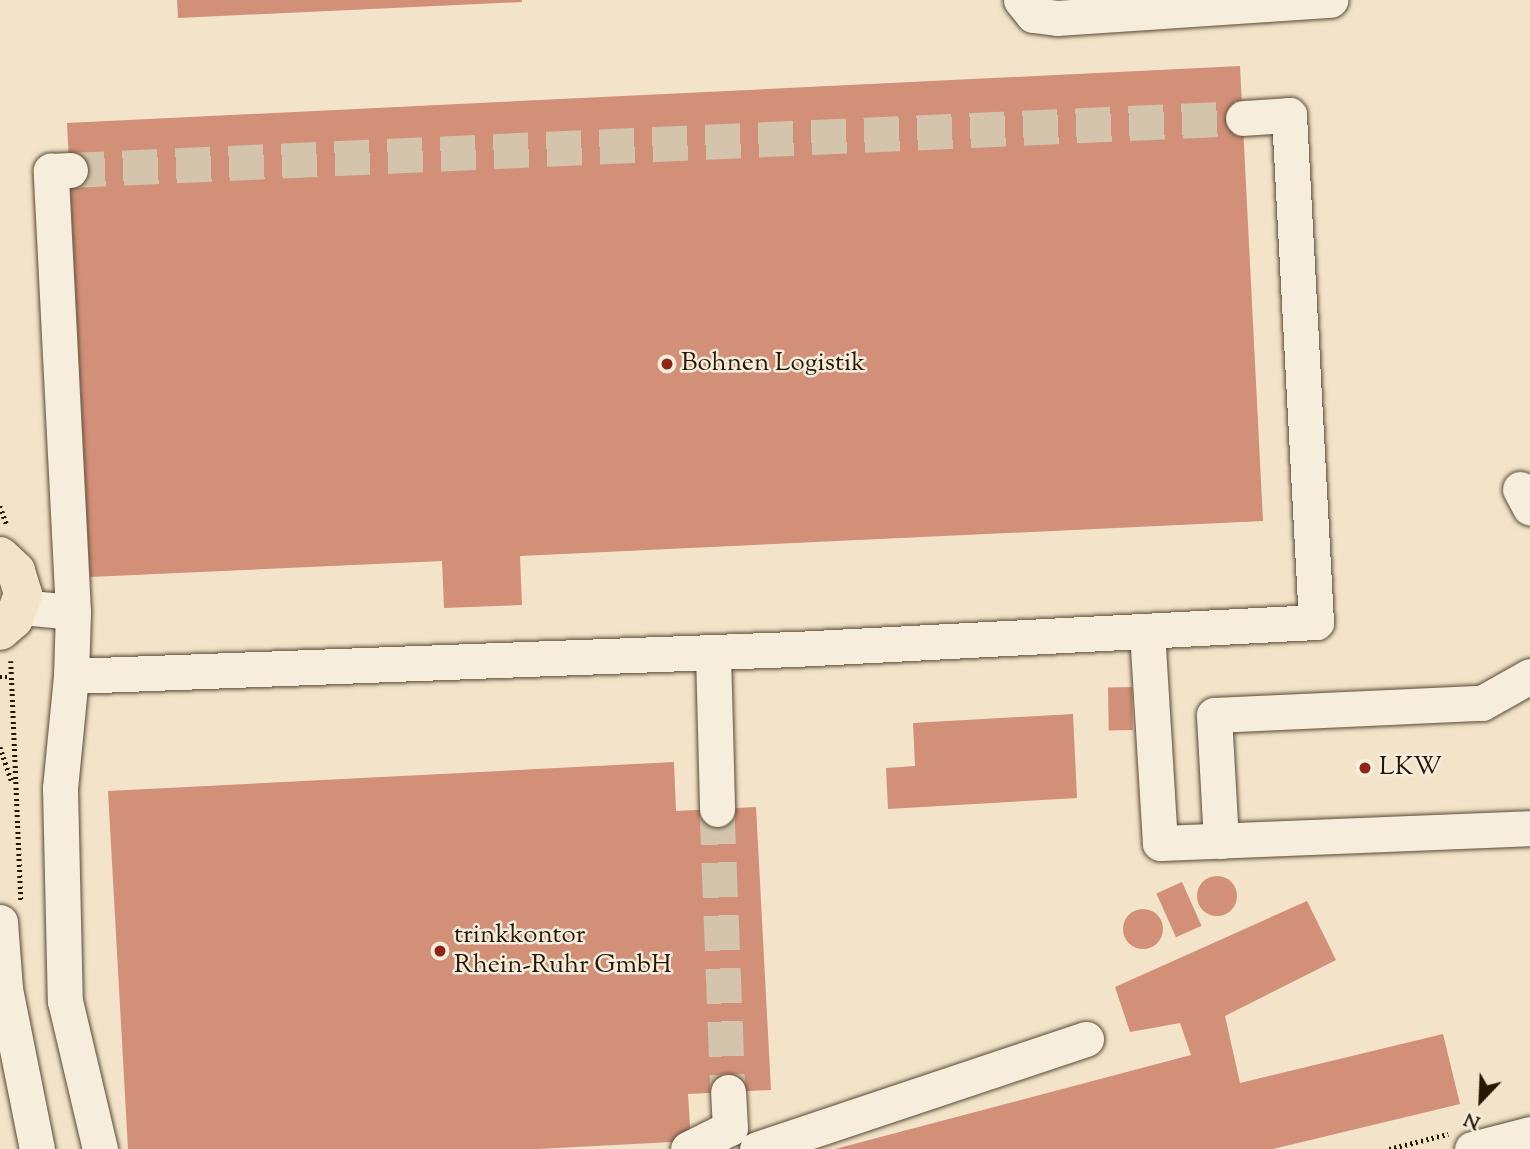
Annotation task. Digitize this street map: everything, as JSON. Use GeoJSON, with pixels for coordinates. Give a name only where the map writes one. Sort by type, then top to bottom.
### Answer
{"type":"FeatureCollection","features":[{"type":"Feature","properties":{"kind":"main road"},"geometry":{"type":"LineString","coordinates":[[0,556],[21,581],[10,619]]}},
{"type":"Feature","properties":{"kind":"street"},"geometry":{"type":"LineString","coordinates":[[1021,0],[1033,15],[1057,18],[1330,0]]}},
{"type":"Feature","properties":{"kind":"street"},"geometry":{"type":"LineString","coordinates":[[71,676],[713,653],[1316,622],[1289,116],[1242,118]]}},
{"type":"Feature","properties":{"kind":"street"},"geometry":{"type":"LineString","coordinates":[[69,170],[51,171],[73,612],[71,676],[60,788],[65,1002],[100,1149]]}},
{"type":"Feature","properties":{"kind":"street"},"geometry":{"type":"LineString","coordinates":[[10,619],[73,612]]}},
{"type":"Feature","properties":{"kind":"street"},"geometry":{"type":"LineString","coordinates":[[1147,631],[1160,843],[1530,828]]}},
{"type":"Feature","properties":{"kind":"street"},"geometry":{"type":"LineString","coordinates":[[713,653],[718,809]]}},
{"type":"Feature","properties":{"kind":"street"},"geometry":{"type":"LineString","coordinates":[[1220,841],[1214,715],[1482,703],[1530,676]]}},
{"type":"Feature","properties":{"kind":"street"},"geometry":{"type":"LineString","coordinates":[[0,922],[5,989],[37,1149]]}},
{"type":"Feature","properties":{"kind":"street"},"geometry":{"type":"LineString","coordinates":[[757,1149],[1086,1039]]}},
{"type":"Feature","properties":{"kind":"street"},"geometry":{"type":"LineString","coordinates":[[688,1149],[730,1128],[728,1092]]}},
{"type":"Feature","properties":{"kind":"street"},"geometry":{"type":"LineString","coordinates":[[1472,1149],[1530,1134]]}},
{"type":"Feature","properties":{"kind":"path"},"geometry":{"type":"LineString","coordinates":[[0,677],[9,677],[15,788],[0,747]]}},
{"type":"Feature","properties":{"kind":"building"},"geometry":{"type":"Polygon","coordinates":[[[177,0],[522,0],[522,2],[178,18],[177,0]]]}},
{"type":"Feature","properties":{"kind":"building","name":"Bohnen Logistik"},"geometry":{"type":"Polygon","coordinates":[[[1240,66],[1263,521],[520,556],[522,605],[444,608],[442,561],[90,577],[67,123],[1240,66]]]}},
{"type":"Feature","properties":{"kind":"building"},"geometry":{"type":"Polygon","coordinates":[[[1108,687],[1132,687],[1133,730],[1109,730],[1108,687]]]}},
{"type":"Feature","properties":{"kind":"building"},"geometry":{"type":"Polygon","coordinates":[[[1073,714],[1077,798],[888,809],[886,768],[915,766],[913,723],[1073,714]]]}},
{"type":"Feature","properties":{"kind":"building","name":"trinkkontor Rhein-Ruhr GmbH"},"geometry":{"type":"Polygon","coordinates":[[[674,762],[676,811],[756,807],[771,1090],[688,1094],[691,1141],[538,1149],[128,1149],[108,791],[674,762]]]}},
{"type":"Feature","properties":{"kind":"building"},"geometry":{"type":"Polygon","coordinates":[[[1217,876],[1225,877],[1231,882],[1236,888],[1236,904],[1231,910],[1225,915],[1217,916],[1209,915],[1203,910],[1198,904],[1197,896],[1198,888],[1203,882],[1209,877],[1217,876]]]}},
{"type":"Feature","properties":{"kind":"building"},"geometry":{"type":"Polygon","coordinates":[[[1182,882],[1202,926],[1176,937],[1156,893],[1182,882]]]}},
{"type":"Feature","properties":{"kind":"building"},"geometry":{"type":"Polygon","coordinates":[[[1307,901],[1336,960],[1225,1016],[1240,1083],[1443,1034],[1460,1104],[1273,1149],[835,1149],[1191,1055],[1180,1023],[1130,1032],[1115,987],[1307,901]]]}},
{"type":"Feature","properties":{"kind":"building"},"geometry":{"type":"Polygon","coordinates":[[[1143,909],[1151,910],[1157,915],[1162,921],[1162,937],[1157,943],[1151,948],[1143,949],[1135,948],[1129,943],[1124,937],[1123,929],[1124,921],[1129,915],[1135,910],[1143,909]]]}},
{"type":"Feature","properties":{"kind":"tunnel"},"geometry":{"type":"LineString","coordinates":[[70,170],[1243,118]]}},
{"type":"Feature","properties":{"kind":"tunnel"},"geometry":{"type":"LineString","coordinates":[[717,809],[728,1092]]}},
{"type":"Feature","properties":{"kind":"place","name":"Bohnen Logistik"},"geometry":{"type":"Point","coordinates":[667,364]}},
{"type":"Feature","properties":{"kind":"place","name":"LKW"},"geometry":{"type":"Point","coordinates":[1365,768]}},
{"type":"Feature","properties":{"kind":"place","name":"trinkkontor Rhein-Ruhr GmbH"},"geometry":{"type":"Point","coordinates":[440,951]}}]}
